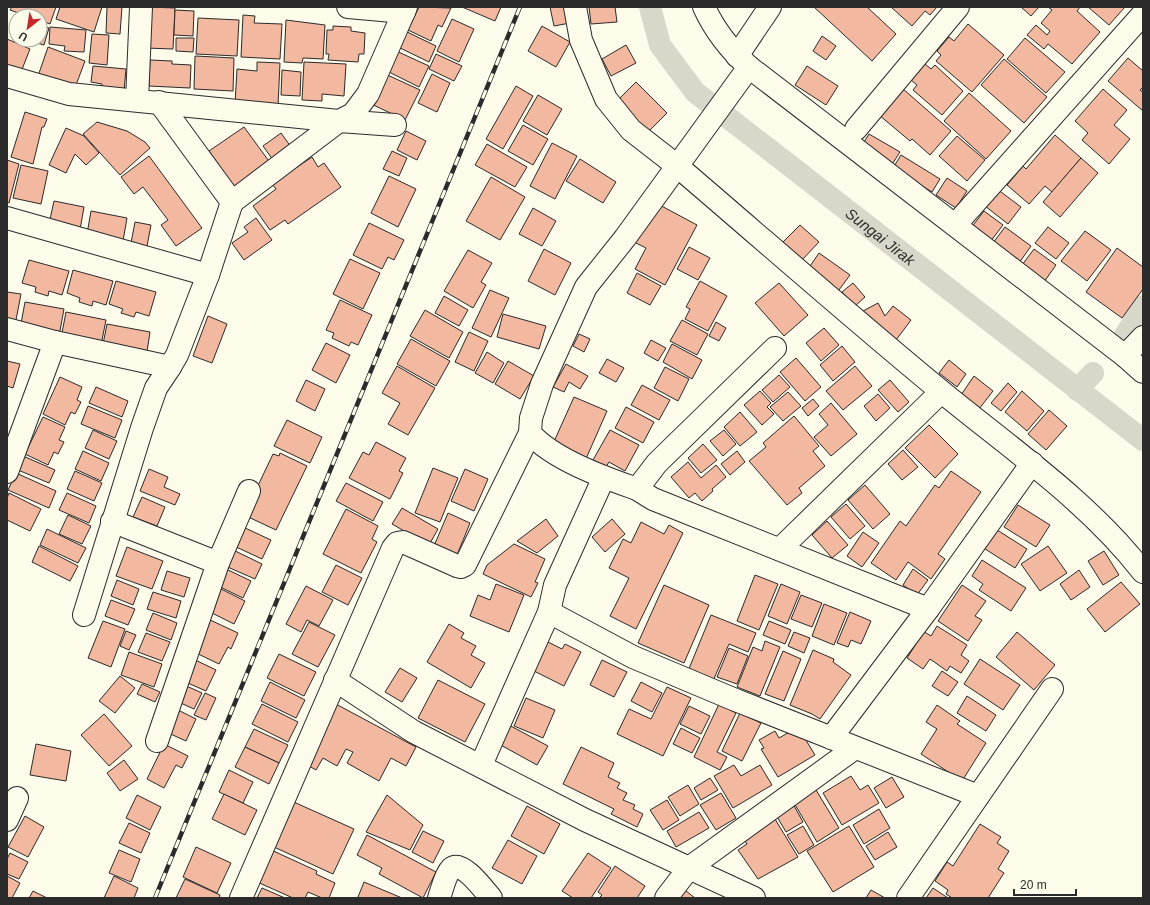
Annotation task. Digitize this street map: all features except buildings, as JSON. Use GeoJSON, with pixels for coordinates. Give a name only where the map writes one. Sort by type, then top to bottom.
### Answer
{"type":"FeatureCollection","features":[{"type":"Feature","properties":{"kind":"street"},"geometry":{"type":"LineString","coordinates":[[137,100],[141,7]]}},
{"type":"Feature","properties":{"kind":"street"},"geometry":{"type":"LineString","coordinates":[[84,615],[112,521],[156,388],[178,355],[208,275],[232,202],[339,121],[353,114],[368,94],[405,10],[348,7]]}},
{"type":"Feature","properties":{"kind":"street"},"geometry":{"type":"LineString","coordinates":[[575,7],[581,40],[606,99],[631,130],[679,162],[942,392],[1032,463],[1121,544],[1143,572]]}},
{"type":"Feature","properties":{"kind":"street"},"geometry":{"type":"LineString","coordinates":[[704,7],[712,26],[742,67],[956,224],[1098,336],[1124,354],[1143,372]]}},
{"type":"Feature","properties":{"kind":"street"},"geometry":{"type":"LineString","coordinates":[[241,898],[335,680],[397,543],[403,542],[457,566],[461,567],[465,565],[530,433],[531,418],[542,384],[586,287],[625,238],[679,162],[742,67],[770,7]]}},
{"type":"Feature","properties":{"kind":"street"},"geometry":{"type":"LineString","coordinates":[[856,129],[958,7]]}},
{"type":"Feature","properties":{"kind":"street"},"geometry":{"type":"LineString","coordinates":[[956,224],[1143,14]]}},
{"type":"Feature","properties":{"kind":"street"},"geometry":{"type":"LineString","coordinates":[[7,76],[69,94],[339,121],[395,125]]}},
{"type":"Feature","properties":{"kind":"street"},"geometry":{"type":"LineString","coordinates":[[159,102],[232,202]]}},
{"type":"Feature","properties":{"kind":"street"},"geometry":{"type":"LineString","coordinates":[[7,219],[208,275]]}},
{"type":"Feature","properties":{"kind":"street"},"geometry":{"type":"LineString","coordinates":[[7,329],[55,342],[170,367]]}},
{"type":"Feature","properties":{"kind":"street"},"geometry":{"type":"LineString","coordinates":[[1124,354],[1143,337]]}},
{"type":"Feature","properties":{"kind":"street"},"geometry":{"type":"LineString","coordinates":[[7,472],[14,434],[55,342]]}},
{"type":"Feature","properties":{"kind":"street"},"geometry":{"type":"LineString","coordinates":[[637,489],[657,463],[775,348]]}},
{"type":"Feature","properties":{"kind":"street"},"geometry":{"type":"LineString","coordinates":[[780,549],[942,392]]}},
{"type":"Feature","properties":{"kind":"street"},"geometry":{"type":"LineString","coordinates":[[530,433],[540,444],[604,477],[637,489],[653,499],[928,608]]}},
{"type":"Feature","properties":{"kind":"street"},"geometry":{"type":"LineString","coordinates":[[831,738],[928,608],[1032,463]]}},
{"type":"Feature","properties":{"kind":"street"},"geometry":{"type":"LineString","coordinates":[[481,765],[549,612],[555,585],[604,477]]}},
{"type":"Feature","properties":{"kind":"street"},"geometry":{"type":"LineString","coordinates":[[157,741],[218,563],[249,490]]}},
{"type":"Feature","properties":{"kind":"street"},"geometry":{"type":"LineString","coordinates":[[112,521],[218,563]]}},
{"type":"Feature","properties":{"kind":"street"},"geometry":{"type":"LineString","coordinates":[[549,612],[633,657],[855,748],[978,796]]}},
{"type":"Feature","properties":{"kind":"street"},"geometry":{"type":"LineString","coordinates":[[335,680],[414,732],[481,765],[585,820],[754,898]]}},
{"type":"Feature","properties":{"kind":"street"},"geometry":{"type":"LineString","coordinates":[[908,898],[1052,689]]}},
{"type":"Feature","properties":{"kind":"street"},"geometry":{"type":"LineString","coordinates":[[666,898],[689,868],[855,748]]}},
{"type":"Feature","properties":{"kind":"street"},"geometry":{"type":"LineString","coordinates":[[7,820],[17,798]]}},
{"type":"Feature","properties":{"kind":"street"},"geometry":{"type":"LineString","coordinates":[[439,898],[450,869],[456,866],[461,867],[466,871],[491,898]]}},
{"type":"Feature","properties":{"kind":"waterway","name":"Sungai Jirak"},"geometry":{"type":"LineString","coordinates":[[650,7],[660,45],[695,92],[1143,440]]}},
{"type":"Feature","properties":{"kind":"waterway"},"geometry":{"type":"LineString","coordinates":[[1124,337],[1143,306]]}},
{"type":"Feature","properties":{"kind":"waterway"},"geometry":{"type":"LineString","coordinates":[[1077,390],[1093,373]]}},
{"type":"Feature","properties":{"kind":"railway"},"geometry":{"type":"LineString","coordinates":[[155,898],[520,7]]}}]}
